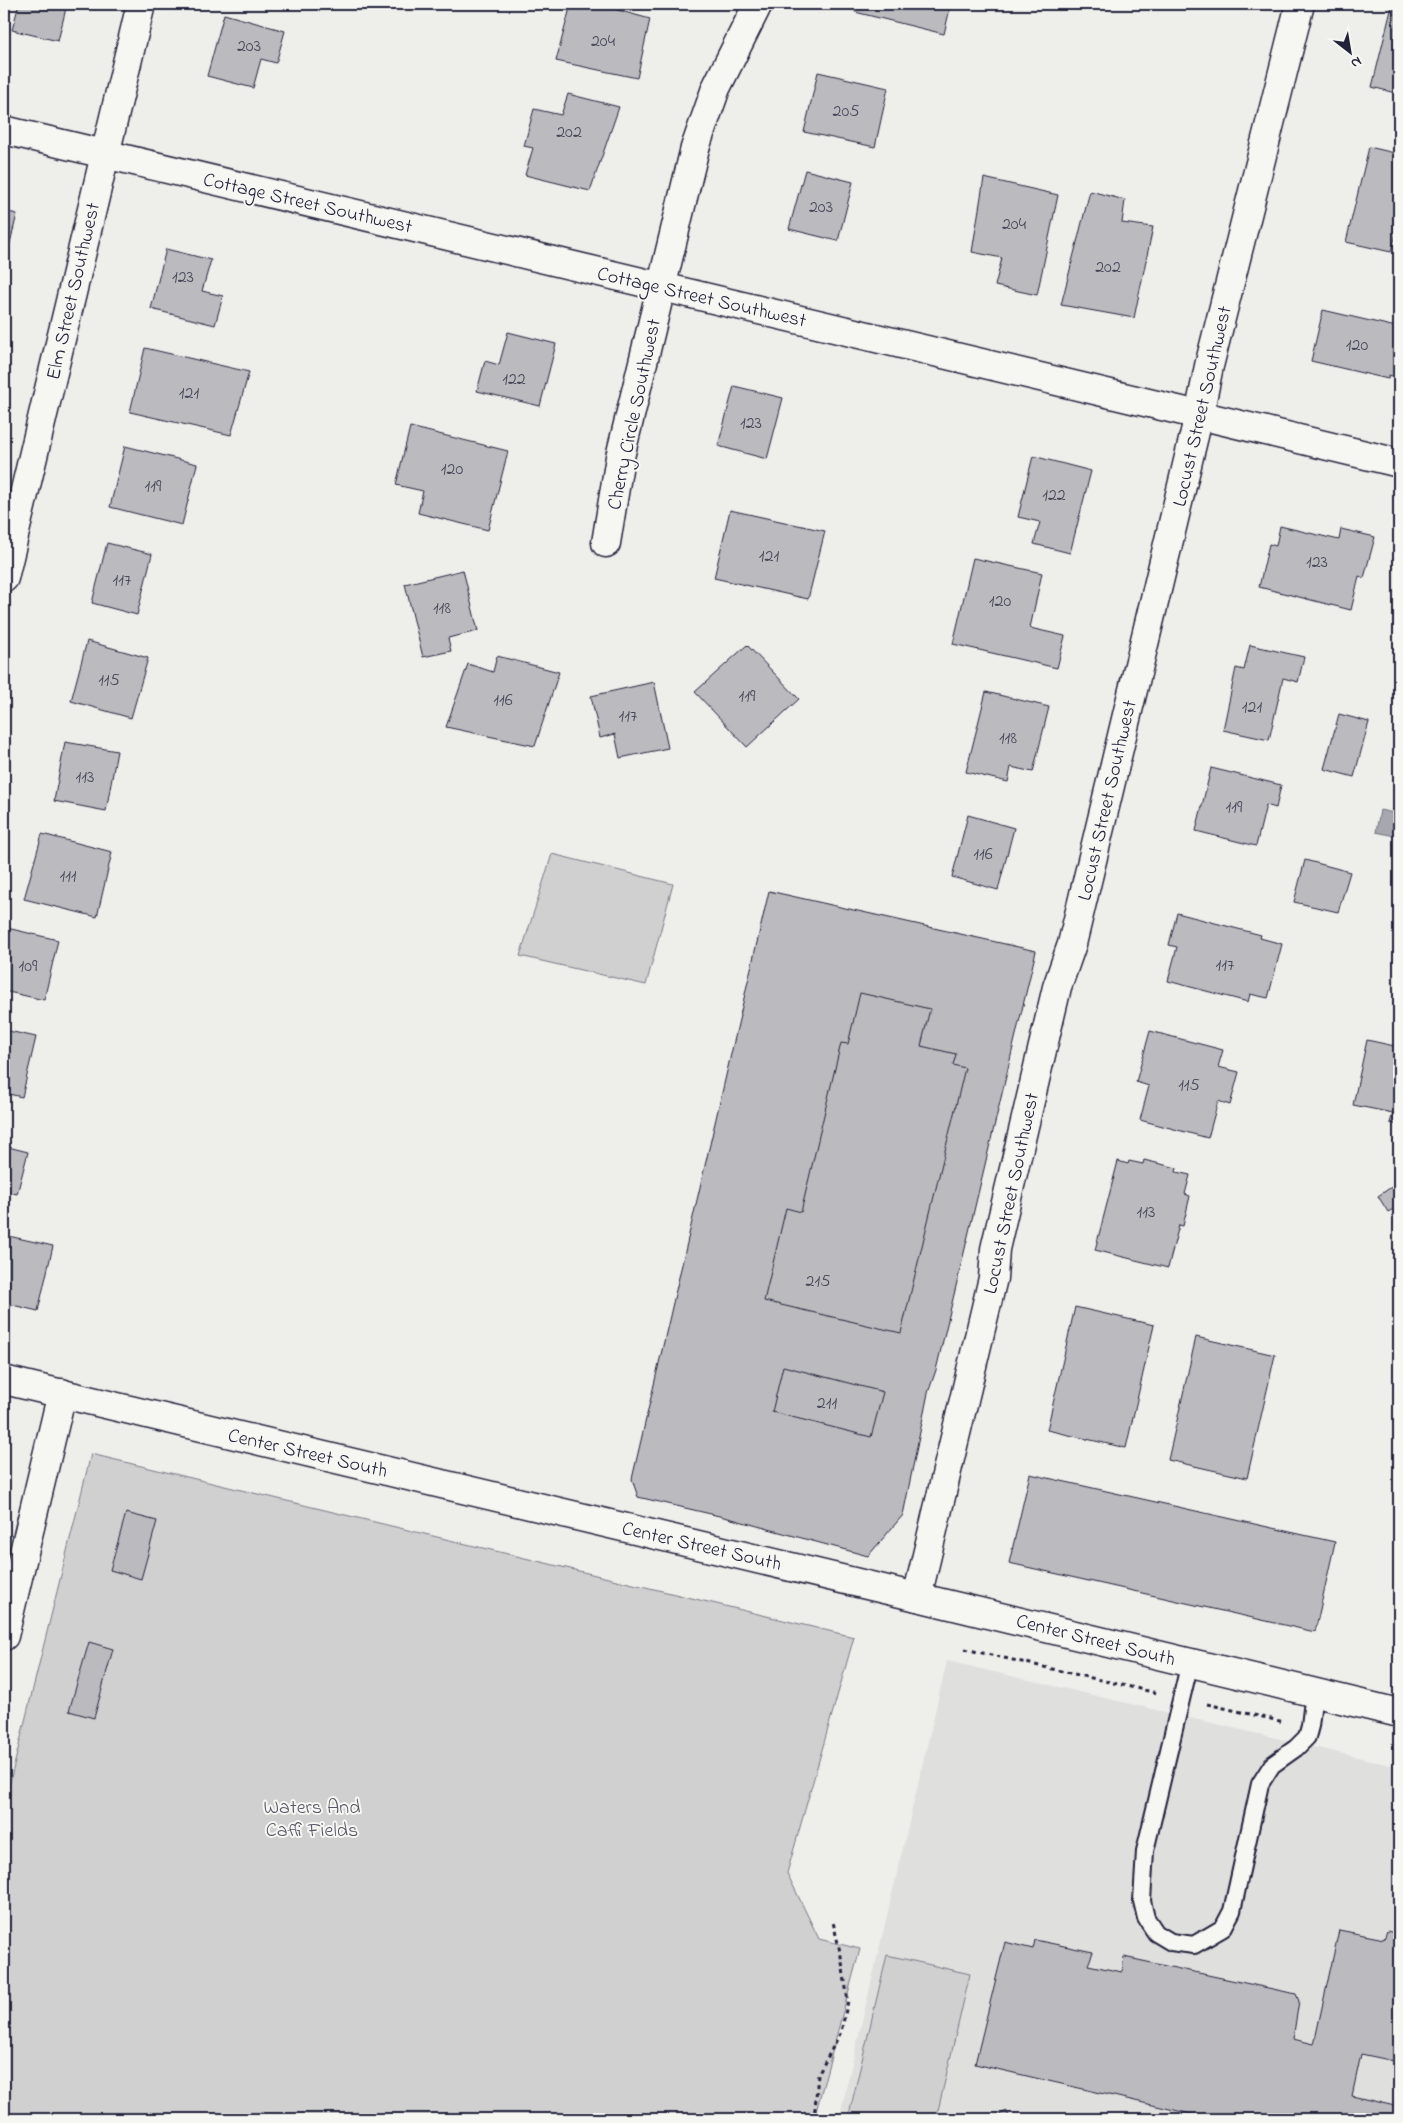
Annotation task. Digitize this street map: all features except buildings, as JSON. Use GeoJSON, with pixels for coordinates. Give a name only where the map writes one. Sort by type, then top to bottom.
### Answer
{"type":"FeatureCollection","features":[{"type":"Feature","properties":{"kind":"street","name":"Elm Street Southwest"},"geometry":{"type":"LineString","coordinates":[[4,578],[141,4]]}},
{"type":"Feature","properties":{"kind":"street","name":"Cherry Circle Southwest"},"geometry":{"type":"LineString","coordinates":[[606,543],[620,457],[695,148],[716,88],[758,4]]}},
{"type":"Feature","properties":{"kind":"street","name":"Locust Street Southwest"},"geometry":{"type":"LineString","coordinates":[[917,1597],[993,1278],[995,1249],[1057,988],[1072,944],[1199,415],[1209,366],[1300,4]]}},
{"type":"Feature","properties":{"kind":"street","name":"Cottage Street Southwest"},"geometry":{"type":"LineString","coordinates":[[4,130],[1399,463]]}},
{"type":"Feature","properties":{"kind":"street","name":"Center Street South"},"geometry":{"type":"LineString","coordinates":[[4,1380],[1399,1713]]}},
{"type":"Feature","properties":{"kind":"street"},"geometry":{"type":"LineString","coordinates":[[4,1636],[62,1393]]}},
{"type":"Feature","properties":{"kind":"lane"},"geometry":{"type":"LineString","coordinates":[[1190,1662],[1145,1851],[1142,1901],[1146,1918],[1156,1933],[1170,1942],[1194,1945],[1223,1928],[1232,1911],[1260,1784],[1272,1765],[1296,1748],[1307,1737],[1314,1692]]}},
{"type":"Feature","properties":{"kind":"path"},"geometry":{"type":"LineString","coordinates":[[965,1648],[1289,1723]]}},
{"type":"Feature","properties":{"kind":"path"},"geometry":{"type":"LineString","coordinates":[[814,2119],[818,2075],[841,2032],[848,2001],[841,1956],[833,1922]]}},
{"type":"Feature","properties":{"kind":"shaded area"},"geometry":{"type":"Polygon","coordinates":[[[1380,810],[1399,814],[1399,837],[1376,832],[1380,810]]]}},
{"type":"Feature","properties":{"kind":"shaded area"},"geometry":{"type":"Polygon","coordinates":[[[947,1661],[1399,1767],[1399,2119],[839,2119],[947,1661]]]}},
{"type":"Feature","properties":{"kind":"green space"},"geometry":{"type":"Polygon","coordinates":[[[552,854],[673,884],[646,985],[520,956],[552,854]]]}},
{"type":"Feature","properties":{"kind":"green space","name":"Waters And Caffi Fields"},"geometry":{"type":"Polygon","coordinates":[[[91,1454],[854,1637],[787,1873],[819,1939],[860,1949],[814,2119],[4,2119],[4,1806],[91,1454]]]}},
{"type":"Feature","properties":{"kind":"green space"},"geometry":{"type":"Polygon","coordinates":[[[887,1955],[970,1974],[936,2119],[848,2119],[887,1955]]]}}]}
